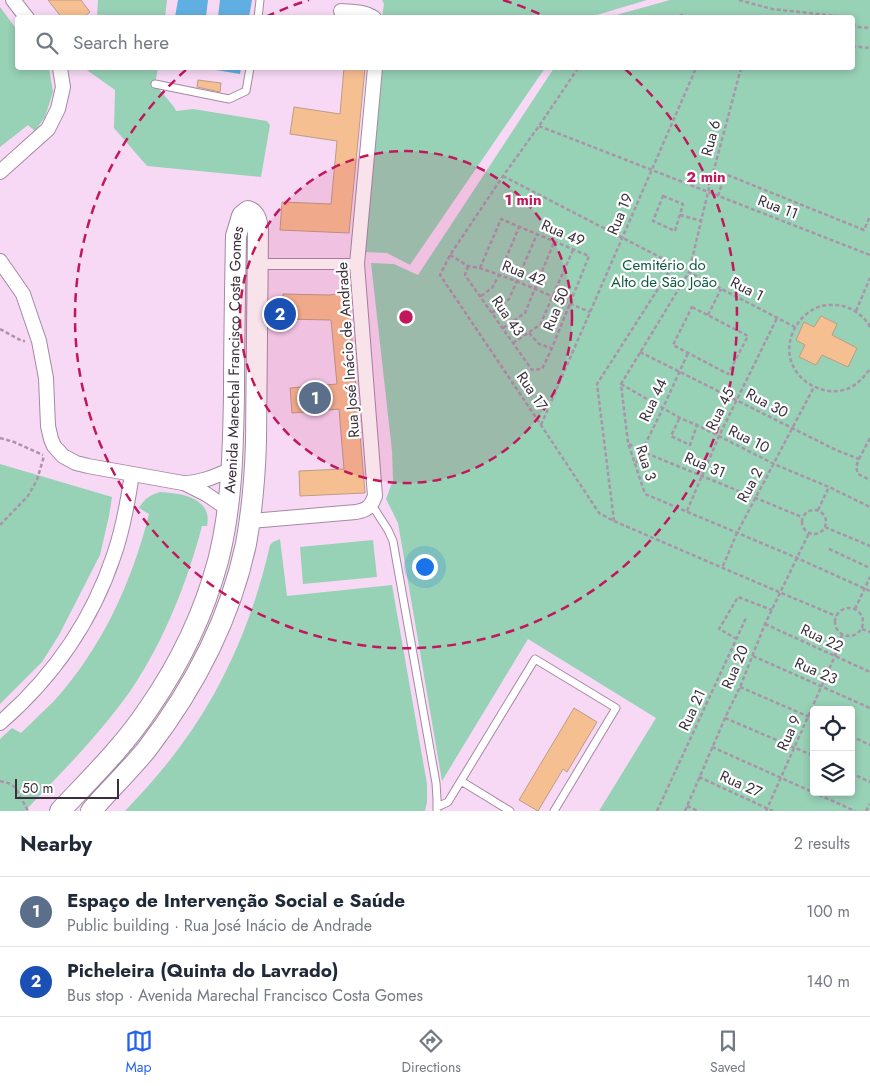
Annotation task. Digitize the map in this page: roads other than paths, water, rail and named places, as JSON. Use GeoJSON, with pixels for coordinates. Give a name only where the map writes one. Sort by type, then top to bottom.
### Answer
{"type":"FeatureCollection","features":[{"type":"Feature","properties":{"kind":"main road","name":"Avenida Marechal Francisco Costa Gomes"},"geometry":{"type":"LineString","coordinates":[[60,811],[129,736],[150,708],[176,664],[197,621],[214,576],[228,509],[232,469],[236,236],[242,216],[248,211],[252,213],[257,223],[256,462],[250,520],[241,564],[229,602],[198,672],[177,706],[136,762],[90,811]]}},
{"type":"Feature","properties":{"kind":"street"},"geometry":{"type":"LineString","coordinates":[[13,0],[25,15]]}},
{"type":"Feature","properties":{"kind":"street"},"geometry":{"type":"LineString","coordinates":[[341,11],[359,12],[369,15]]}},
{"type":"Feature","properties":{"kind":"street"},"geometry":{"type":"LineString","coordinates":[[0,172],[48,129],[58,109],[63,87],[60,70]]}},
{"type":"Feature","properties":{"kind":"street","name":"Rua José Inácio de Andrade"},"geometry":{"type":"LineString","coordinates":[[372,505],[375,488],[357,264],[375,70]]}},
{"type":"Feature","properties":{"kind":"street"},"geometry":{"type":"LineString","coordinates":[[0,262],[23,294],[40,340],[46,378],[48,426],[54,446],[63,456],[76,462],[183,483],[210,479],[232,469]]}},
{"type":"Feature","properties":{"kind":"street"},"geometry":{"type":"LineString","coordinates":[[258,264],[357,264]]}},
{"type":"Feature","properties":{"kind":"street"},"geometry":{"type":"LineString","coordinates":[[0,723],[44,679],[80,630],[109,570],[126,511],[132,474]]}},
{"type":"Feature","properties":{"kind":"street"},"geometry":{"type":"LineString","coordinates":[[183,483],[206,494],[228,509]]}},
{"type":"Feature","properties":{"kind":"street"},"geometry":{"type":"LineString","coordinates":[[250,520],[356,512],[372,505]]}},
{"type":"Feature","properties":{"kind":"lane"},"geometry":{"type":"LineString","coordinates":[[258,15],[260,0]]}},
{"type":"Feature","properties":{"kind":"lane"},"geometry":{"type":"LineString","coordinates":[[155,84],[230,99],[246,91],[250,70]]}},
{"type":"Feature","properties":{"kind":"lane"},"geometry":{"type":"LineString","coordinates":[[372,505],[393,541],[436,783],[437,809]]}},
{"type":"Feature","properties":{"kind":"lane"},"geometry":{"type":"LineString","coordinates":[[437,809],[448,802],[535,659],[616,708],[554,811]]}},
{"type":"Feature","properties":{"kind":"lane"},"geometry":{"type":"LineString","coordinates":[[461,781],[510,811]]}},
{"type":"Feature","properties":{"kind":"water"},"geometry":{"type":"Polygon","coordinates":[[[178,0],[208,0],[206,15],[175,15],[178,0]]]}},
{"type":"Feature","properties":{"kind":"water"},"geometry":{"type":"Polygon","coordinates":[[[220,0],[252,0],[249,15],[218,15],[220,0]]]}},
{"type":"Feature","properties":{"kind":"water"},"geometry":{"type":"Polygon","coordinates":[[[216,70],[241,70],[240,74],[216,70]]]}},
{"type":"Feature","properties":{"kind":"place","name":"Picheleira (Quinta do Lavrado)"},"geometry":{"type":"Point","coordinates":[280,314]}},
{"type":"Feature","properties":{"kind":"place","name":"Espaço de Intervenção Social e Saúde"},"geometry":{"type":"Point","coordinates":[315,398]}},
{"type":"Feature","properties":{"kind":"park label","name":"Cemitério do Alto de São João"},"geometry":{"type":"Point","coordinates":[664,274]}}]}
